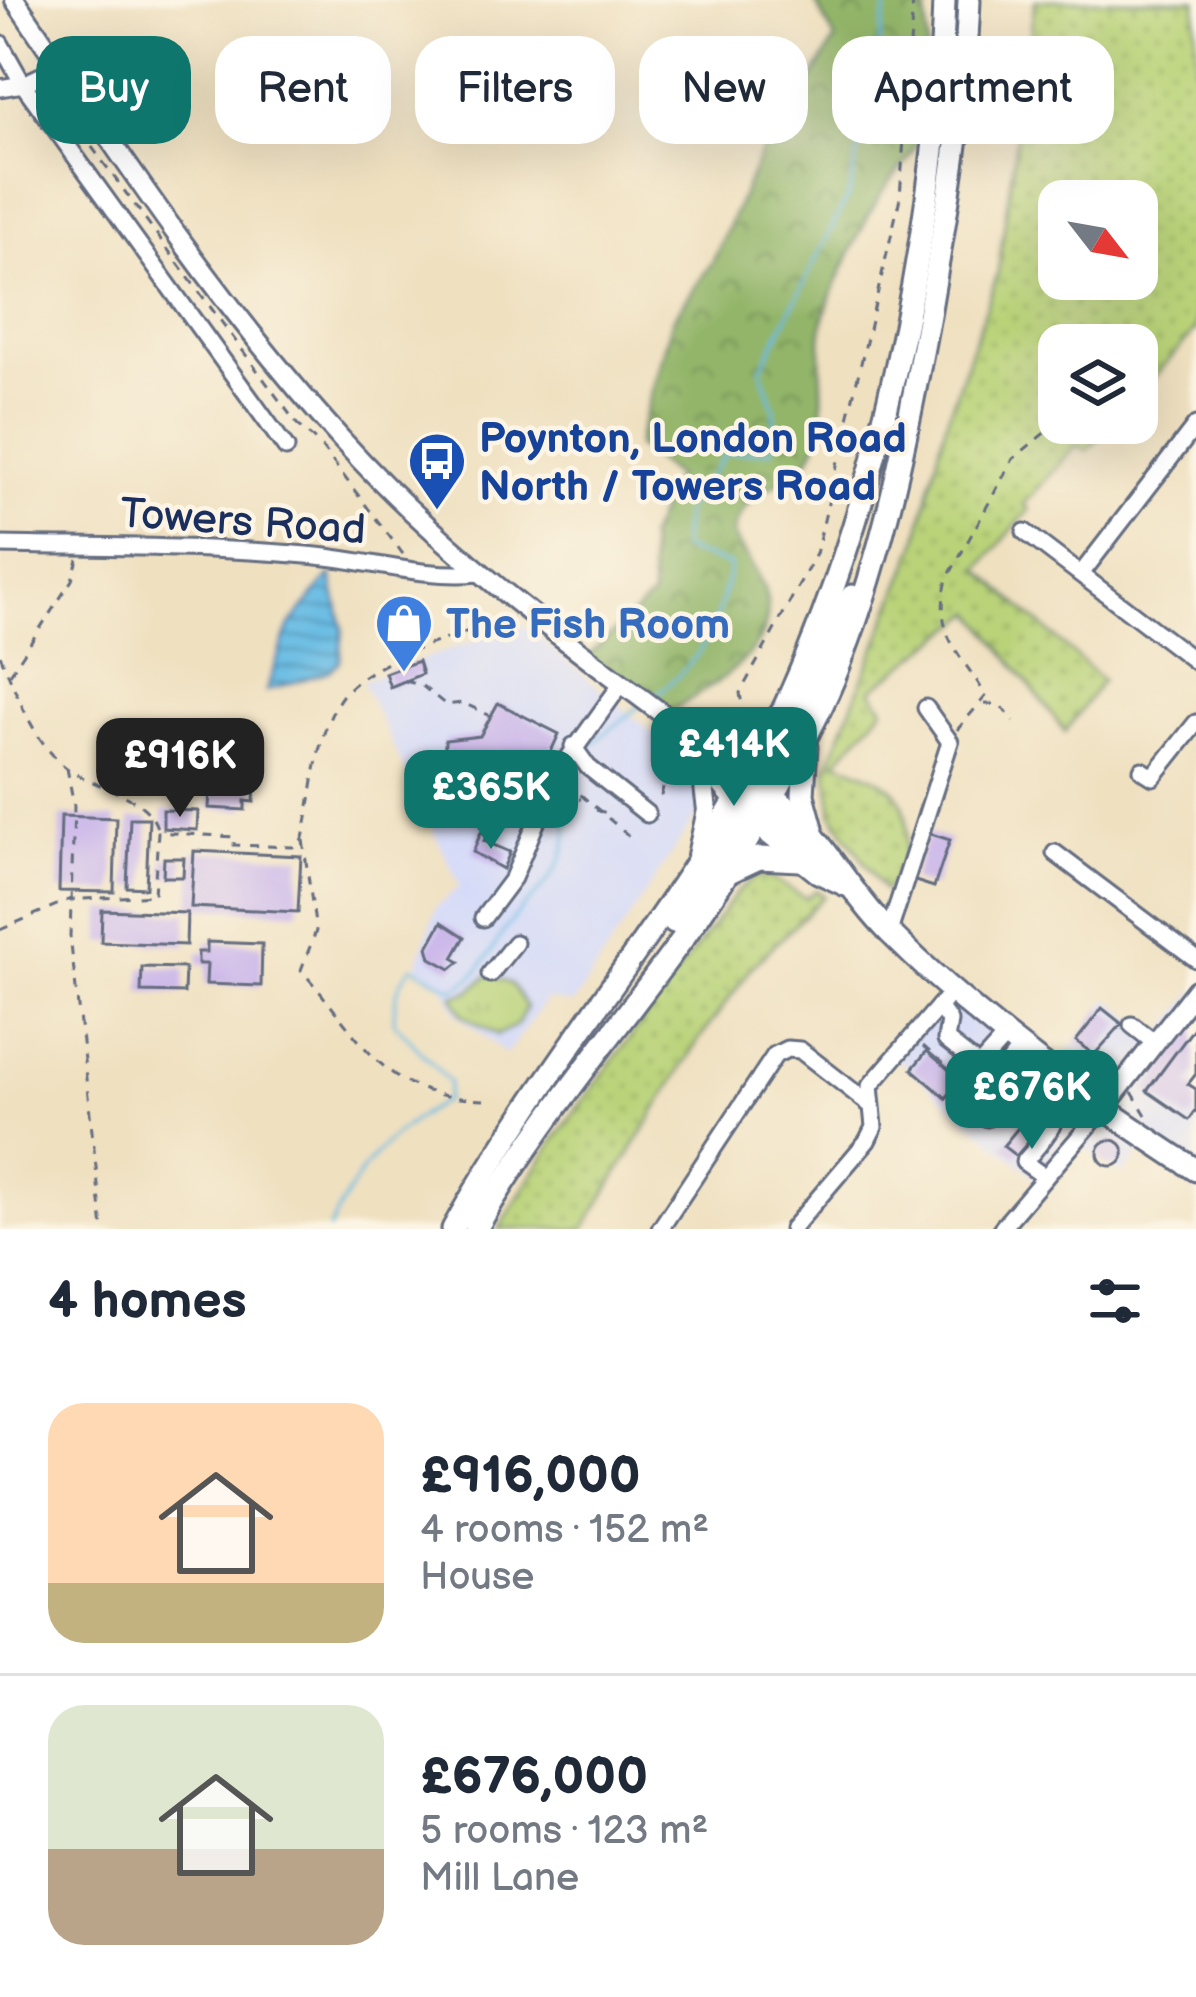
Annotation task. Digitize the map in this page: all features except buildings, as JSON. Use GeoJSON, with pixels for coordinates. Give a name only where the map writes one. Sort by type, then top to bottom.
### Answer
{"type":"FeatureCollection","features":[{"type":"Feature","properties":{"kind":"highway"},"geometry":{"type":"LineString","coordinates":[[476,1229],[538,1129],[727,874],[780,713],[837,577],[879,429],[927,192],[944,0]]}},
{"type":"Feature","properties":{"kind":"highway"},"geometry":{"type":"LineString","coordinates":[[453,1229],[695,865],[810,729],[842,659],[905,437],[950,194],[969,0]]}},
{"type":"Feature","properties":{"kind":"highway"},"geometry":{"type":"LineString","coordinates":[[587,1021],[673,924],[754,800],[875,553]]}},
{"type":"Feature","properties":{"kind":"highway"},"geometry":{"type":"LineString","coordinates":[[810,729],[802,777],[813,832],[841,882]]}},
{"type":"Feature","properties":{"kind":"highway"},"geometry":{"type":"LineString","coordinates":[[754,800],[813,832]]}},
{"type":"Feature","properties":{"kind":"highway"},"geometry":{"type":"LineString","coordinates":[[754,800],[800,860],[841,882]]}},
{"type":"Feature","properties":{"kind":"highway"},"geometry":{"type":"LineString","coordinates":[[754,800],[841,882],[946,998],[1194,1165]]}},
{"type":"Feature","properties":{"kind":"highway"},"geometry":{"type":"LineString","coordinates":[[727,874],[759,858],[800,860]]}},
{"type":"Feature","properties":{"kind":"main road"},"geometry":{"type":"LineString","coordinates":[[15,0],[39,36]]}},
{"type":"Feature","properties":{"kind":"main road"},"geometry":{"type":"LineString","coordinates":[[115,144],[236,314],[344,443],[481,573],[664,714],[754,800]]}},
{"type":"Feature","properties":{"kind":"main road"},"geometry":{"type":"LineString","coordinates":[[664,714],[737,734],[756,730],[780,713]]}},
{"type":"Feature","properties":{"kind":"main road"},"geometry":{"type":"LineString","coordinates":[[664,714],[697,762],[708,788],[695,865]]}},
{"type":"Feature","properties":{"kind":"main road"},"geometry":{"type":"LineString","coordinates":[[697,762],[754,800]]}},
{"type":"Feature","properties":{"kind":"main road"},"geometry":{"type":"LineString","coordinates":[[1103,1108],[1196,990]]}},
{"type":"Feature","properties":{"kind":"street"},"geometry":{"type":"LineString","coordinates":[[0,43],[23,84],[286,448]]}},
{"type":"Feature","properties":{"kind":"street"},"geometry":{"type":"LineString","coordinates":[[0,88],[36,78]]}},
{"type":"Feature","properties":{"kind":"street"},"geometry":{"type":"LineString","coordinates":[[1081,574],[1196,424]]}},
{"type":"Feature","properties":{"kind":"street"},"geometry":{"type":"LineString","coordinates":[[1025,532],[1196,662]]}},
{"type":"Feature","properties":{"kind":"street","name":"Towers Road"},"geometry":{"type":"LineString","coordinates":[[0,545],[302,554],[440,577],[481,573]]}},
{"type":"Feature","properties":{"kind":"street"},"geometry":{"type":"LineString","coordinates":[[483,918],[513,878],[579,756],[627,687]]}},
{"type":"Feature","properties":{"kind":"street"},"geometry":{"type":"LineString","coordinates":[[889,932],[950,742],[926,708]]}},
{"type":"Feature","properties":{"kind":"street"},"geometry":{"type":"LineString","coordinates":[[1142,770],[1154,777],[1196,723]]}},
{"type":"Feature","properties":{"kind":"street"},"geometry":{"type":"LineString","coordinates":[[579,756],[646,814]]}},
{"type":"Feature","properties":{"kind":"street"},"geometry":{"type":"LineString","coordinates":[[1055,853],[1196,959]]}},
{"type":"Feature","properties":{"kind":"street"},"geometry":{"type":"LineString","coordinates":[[490,974],[515,943]]}},
{"type":"Feature","properties":{"kind":"street"},"geometry":{"type":"LineString","coordinates":[[946,998],[946,1040],[979,1066],[1013,1042]]}},
{"type":"Feature","properties":{"kind":"street"},"geometry":{"type":"LineString","coordinates":[[792,1229],[874,1127],[868,1103],[870,1086],[946,998]]}},
{"type":"Feature","properties":{"kind":"street"},"geometry":{"type":"LineString","coordinates":[[1132,1025],[1155,1042]]}},
{"type":"Feature","properties":{"kind":"street"},"geometry":{"type":"LineString","coordinates":[[987,1118],[985,1094],[1003,1070],[1013,1042]]}},
{"type":"Feature","properties":{"kind":"street"},"geometry":{"type":"LineString","coordinates":[[659,1229],[775,1055],[787,1048],[800,1050],[868,1103]]}},
{"type":"Feature","properties":{"kind":"street"},"geometry":{"type":"LineString","coordinates":[[1003,1070],[1056,1111],[1056,1126],[1024,1162],[1045,1177]]}},
{"type":"Feature","properties":{"kind":"street"},"geometry":{"type":"LineString","coordinates":[[1000,1229],[1103,1108]]}},
{"type":"Feature","properties":{"kind":"path"},"geometry":{"type":"LineString","coordinates":[[744,710],[740,693],[816,554],[850,416],[900,198],[913,0]]}},
{"type":"Feature","properties":{"kind":"path"},"geometry":{"type":"LineString","coordinates":[[90,144],[297,424],[320,445],[403,549],[410,571]]}},
{"type":"Feature","properties":{"kind":"path"},"geometry":{"type":"LineString","coordinates":[[950,742],[984,705],[986,696],[958,662],[947,638],[942,599],[947,579],[1013,459],[1038,438]]}},
{"type":"Feature","properties":{"kind":"path"},"geometry":{"type":"LineString","coordinates":[[9,675],[71,580],[82,547]]}},
{"type":"Feature","properties":{"kind":"path"},"geometry":{"type":"LineString","coordinates":[[489,1100],[446,1100],[418,1092],[362,1048],[350,1024],[301,970],[316,931],[303,838],[321,747],[349,686],[432,645],[526,612]]}},
{"type":"Feature","properties":{"kind":"path"},"geometry":{"type":"LineString","coordinates":[[0,655],[42,742],[67,768],[147,809],[158,832],[154,895],[68,900],[0,930]]}},
{"type":"Feature","properties":{"kind":"path"},"geometry":{"type":"LineString","coordinates":[[405,681],[421,685],[446,705],[463,704],[491,716]]}},
{"type":"Feature","properties":{"kind":"path"},"geometry":{"type":"LineString","coordinates":[[984,705],[1000,705],[1014,721]]}},
{"type":"Feature","properties":{"kind":"path"},"geometry":{"type":"LineString","coordinates":[[662,796],[667,754],[679,740]]}},
{"type":"Feature","properties":{"kind":"path"},"geometry":{"type":"LineString","coordinates":[[67,768],[74,806],[68,900],[103,1229]]}},
{"type":"Feature","properties":{"kind":"path"},"geometry":{"type":"LineString","coordinates":[[563,780],[629,836]]}},
{"type":"Feature","properties":{"kind":"path"},"geometry":{"type":"LineString","coordinates":[[559,798],[583,799]]}},
{"type":"Feature","properties":{"kind":"path"},"geometry":{"type":"LineString","coordinates":[[596,810],[608,814]]}},
{"type":"Feature","properties":{"kind":"path"},"geometry":{"type":"LineString","coordinates":[[158,832],[235,837],[234,845],[270,848],[293,847],[303,838]]}},
{"type":"Feature","properties":{"kind":"shaded area"},"geometry":{"type":"Polygon","coordinates":[[[522,624],[665,743],[693,777],[698,813],[573,1004],[547,999],[506,1054],[457,1014],[441,981],[417,966],[436,907],[460,886],[362,681],[522,624]]]}},
{"type":"Feature","properties":{"kind":"shaded area"},"geometry":{"type":"Polygon","coordinates":[[[953,990],[1053,1072],[1109,999],[1158,1038],[1196,990],[1196,1170],[1149,1140],[1124,1174],[1075,1143],[1040,1182],[895,1057],[953,990]]]}},
{"type":"Feature","properties":{"kind":"green space"},"geometry":{"type":"Polygon","coordinates":[[[814,0],[925,0],[927,36],[833,36],[814,0]]]}},
{"type":"Feature","properties":{"kind":"green space"},"geometry":{"type":"Polygon","coordinates":[[[1035,0],[1196,0],[1196,330],[1158,373],[1158,324],[1038,324],[1038,444],[1093,444],[1087,451],[1077,445],[1024,504],[1029,510],[979,569],[1102,680],[1065,732],[974,612],[871,690],[884,708],[837,761],[890,787],[904,810],[904,855],[884,891],[833,815],[827,769],[916,546],[946,422],[998,273],[1015,144],[1114,144],[1114,36],[1030,36],[1035,0]]]}},
{"type":"Feature","properties":{"kind":"green space"},"geometry":{"type":"Polygon","coordinates":[[[832,44],[832,144],[916,144],[860,234],[824,317],[822,415],[816,445],[797,471],[748,503],[733,535],[765,592],[763,633],[738,666],[667,714],[587,657],[652,597],[648,538],[675,476],[636,446],[673,319],[713,261],[765,144],[808,144],[808,87],[832,44]]]}},
{"type":"Feature","properties":{"kind":"green space"},"geometry":{"type":"Polygon","coordinates":[[[767,876],[806,898],[817,890],[824,896],[752,967],[698,1041],[584,1229],[499,1229],[555,1139],[738,891],[755,877],[767,876]]]}},
{"type":"Feature","properties":{"kind":"green space"},"geometry":{"type":"Polygon","coordinates":[[[490,974],[512,985],[526,1007],[517,1025],[497,1035],[463,1015],[453,996],[468,992],[490,974]]]}},
{"type":"Feature","properties":{"kind":"water"},"geometry":{"type":"Polygon","coordinates":[[[331,574],[343,628],[340,661],[330,671],[266,691],[290,625],[331,574]]]}},
{"type":"Feature","properties":{"kind":"waterway"},"geometry":{"type":"LineString","coordinates":[[654,696],[697,654],[720,606],[730,565],[681,549],[685,511],[726,453],[772,450],[775,410],[761,369],[850,192],[888,0]]}},
{"type":"Feature","properties":{"kind":"waterway"},"geometry":{"type":"LineString","coordinates":[[583,751],[641,705]]}},
{"type":"Feature","properties":{"kind":"waterway"},"geometry":{"type":"LineString","coordinates":[[329,1229],[351,1187],[376,1154],[406,1126],[446,1100],[449,1082],[394,1022],[403,979],[412,966],[453,989],[482,965],[559,864],[567,840],[568,781],[578,759]]}},
{"type":"Feature","properties":{"kind":"place","name":"Poynton, London Road North / Towers Road"},"geometry":{"type":"Point","coordinates":[437,512]}},
{"type":"Feature","properties":{"kind":"place","name":"The Fish Room"},"geometry":{"type":"Point","coordinates":[404,674]}}]}
